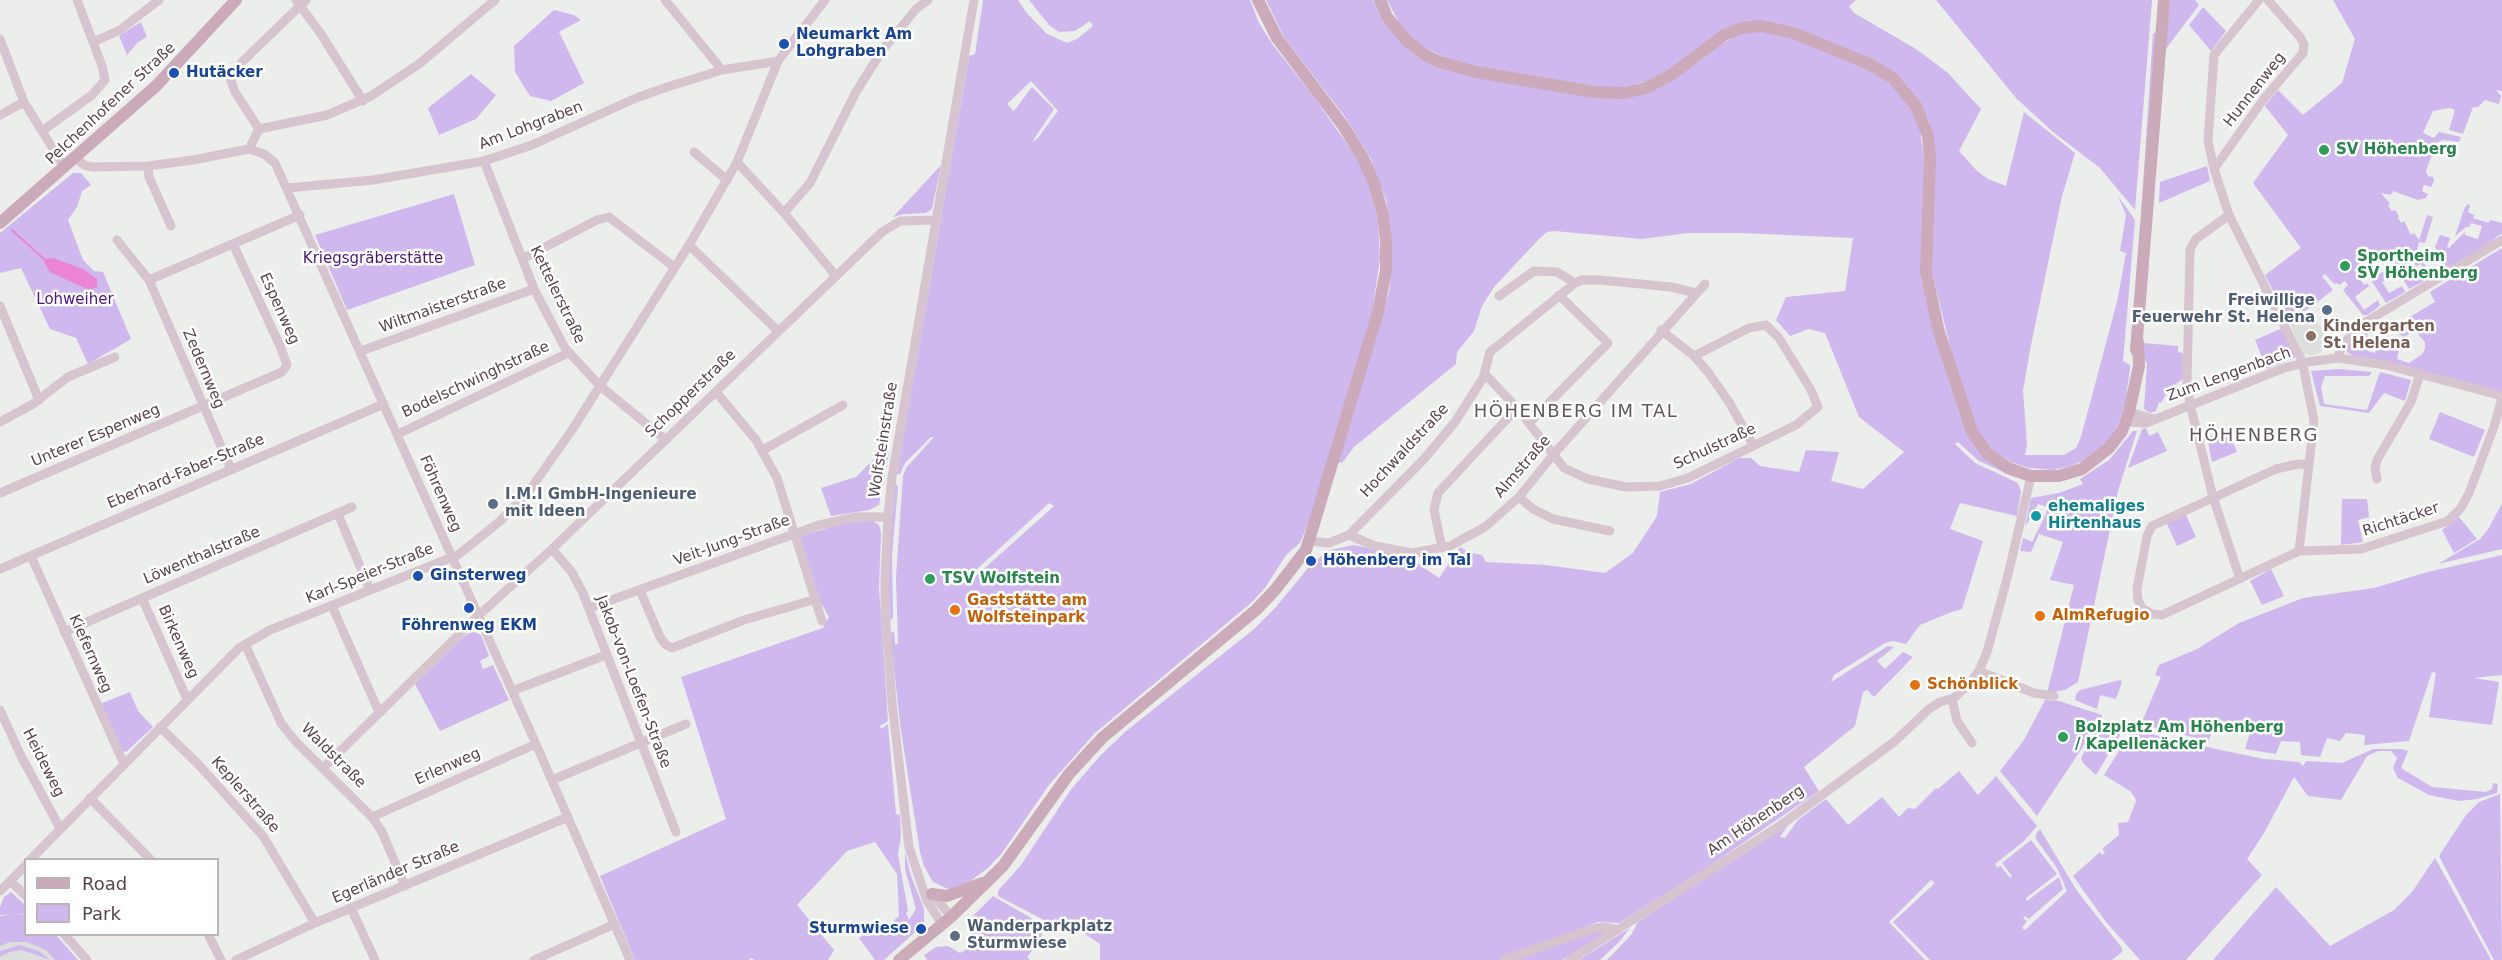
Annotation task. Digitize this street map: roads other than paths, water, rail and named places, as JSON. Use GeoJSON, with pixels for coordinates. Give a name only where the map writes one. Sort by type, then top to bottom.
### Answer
{"type":"FeatureCollection","features":[{"type":"Feature","properties":{"kind":"main road","name":"Pelchenhofener Straße"},"geometry":{"type":"LineString","coordinates":[[0,223],[156,86],[236,0]]}},
{"type":"Feature","properties":{"kind":"main road"},"geometry":{"type":"LineString","coordinates":[[899,960],[947,920],[995,874],[1085,756],[1121,721],[1256,610],[1303,556],[1309,541],[1378,312],[1386,270],[1386,240],[1383,215],[1364,158],[1344,127],[1277,38],[1258,0]]}},
{"type":"Feature","properties":{"kind":"main road"},"geometry":{"type":"LineString","coordinates":[[1380,0],[1388,17],[1407,41],[1440,62],[1476,72],[1594,92],[1624,93],[1646,88],[1671,75],[1724,35],[1742,28],[1761,26],[1782,29],[1804,37],[1869,64],[1893,78],[1916,106],[1928,136],[1930,159],[1926,252],[1929,292],[1966,418],[1976,438],[1992,458],[2008,468],[2031,476],[2059,476],[2089,465],[2114,443],[2128,417],[2135,378],[2134,365],[2138,342],[2164,0]]}},
{"type":"Feature","properties":{"kind":"main road"},"geometry":{"type":"LineString","coordinates":[[927,890],[947,896],[963,892],[995,874]]}},
{"type":"Feature","properties":{"kind":"street"},"geometry":{"type":"LineString","coordinates":[[42,131],[102,86],[104,71],[77,0]]}},
{"type":"Feature","properties":{"kind":"street"},"geometry":{"type":"LineString","coordinates":[[93,42],[120,30],[146,5],[159,0]]}},
{"type":"Feature","properties":{"kind":"street"},"geometry":{"type":"LineString","coordinates":[[259,129],[327,115],[363,101],[419,64],[495,0]]}},
{"type":"Feature","properties":{"kind":"street"},"geometry":{"type":"LineString","coordinates":[[666,0],[722,70]]}},
{"type":"Feature","properties":{"kind":"street","name":"Karl-Speier-Straße"},"geometry":{"type":"LineString","coordinates":[[32,858],[187,699],[245,644],[270,630],[452,558],[499,522],[529,491],[572,430],[689,245],[737,162],[778,61],[825,0]]}},
{"type":"Feature","properties":{"kind":"street"},"geometry":{"type":"LineString","coordinates":[[784,213],[810,183],[855,92],[881,51],[916,9],[928,0]]}},
{"type":"Feature","properties":{"kind":"street","name":"Wolfsteinstraße"},"geometry":{"type":"LineString","coordinates":[[947,920],[929,905],[927,890],[909,847],[892,703],[885,610],[888,517],[974,0]]}},
{"type":"Feature","properties":{"kind":"street"},"geometry":{"type":"LineString","coordinates":[[2259,0],[2214,55],[2208,141],[2214,170],[2229,215],[2303,363],[2314,421],[2309,465],[2299,551],[2162,615],[2142,608],[2138,600],[2137,589],[2147,536],[2152,526],[2285,465],[2309,465]]}},
{"type":"Feature","properties":{"kind":"street","name":"Hunnenweg"},"geometry":{"type":"LineString","coordinates":[[2214,170],[2263,100],[2303,53],[2304,44],[2300,37],[2268,0]]}},
{"type":"Feature","properties":{"kind":"street"},"geometry":{"type":"LineString","coordinates":[[259,129],[235,92],[230,78],[242,62],[300,2],[363,101]]}},
{"type":"Feature","properties":{"kind":"street"},"geometry":{"type":"LineString","coordinates":[[0,39],[24,102],[65,168]]}},
{"type":"Feature","properties":{"kind":"street","name":"Am Lohgraben"},"geometry":{"type":"LineString","coordinates":[[288,188],[373,180],[484,161],[540,141],[636,98],[722,70],[778,61]]}},
{"type":"Feature","properties":{"kind":"street"},"geometry":{"type":"LineString","coordinates":[[0,68],[10,65]]}},
{"type":"Feature","properties":{"kind":"street"},"geometry":{"type":"LineString","coordinates":[[0,115],[24,102]]}},
{"type":"Feature","properties":{"kind":"street"},"geometry":{"type":"LineString","coordinates":[[76,158],[82,164],[92,167],[148,166],[249,149],[259,129]]}},
{"type":"Feature","properties":{"kind":"street","name":"Föhrenweg"},"geometry":{"type":"LineString","coordinates":[[249,149],[271,158],[288,188],[630,960]]}},
{"type":"Feature","properties":{"kind":"street"},"geometry":{"type":"LineString","coordinates":[[694,152],[727,180]]}},
{"type":"Feature","properties":{"kind":"street","name":"Kettelerstraße"},"geometry":{"type":"LineString","coordinates":[[484,161],[534,289],[568,353],[599,385],[666,440]]}},
{"type":"Feature","properties":{"kind":"street"},"geometry":{"type":"LineString","coordinates":[[737,162],[784,213],[836,276]]}},
{"type":"Feature","properties":{"kind":"street"},"geometry":{"type":"LineString","coordinates":[[148,166],[150,177],[171,226]]}},
{"type":"Feature","properties":{"kind":"street"},"geometry":{"type":"LineString","coordinates":[[148,280],[300,215]]}},
{"type":"Feature","properties":{"kind":"street"},"geometry":{"type":"LineString","coordinates":[[2229,215],[2196,240],[2190,249],[2187,383],[2213,497],[2240,579]]}},
{"type":"Feature","properties":{"kind":"street"},"geometry":{"type":"LineString","coordinates":[[522,259],[597,220],[609,217],[674,267]]}},
{"type":"Feature","properties":{"kind":"street","name":"Schopperstraße"},"geometry":{"type":"LineString","coordinates":[[324,768],[478,616],[552,549],[892,224],[907,219],[936,220]]}},
{"type":"Feature","properties":{"kind":"street","name":"Zedernweg"},"geometry":{"type":"LineString","coordinates":[[117,240],[148,280],[231,469]]}},
{"type":"Feature","properties":{"kind":"street"},"geometry":{"type":"LineString","coordinates":[[2338,358],[2342,345],[2364,323],[2502,240]]}},
{"type":"Feature","properties":{"kind":"street","name":"Espenweg"},"geometry":{"type":"LineString","coordinates":[[203,406],[278,375],[287,365],[233,244]]}},
{"type":"Feature","properties":{"kind":"street"},"geometry":{"type":"LineString","coordinates":[[689,245],[778,331]]}},
{"type":"Feature","properties":{"kind":"street"},"geometry":{"type":"LineString","coordinates":[[1499,296],[1534,271],[1557,272],[1575,284]]}},
{"type":"Feature","properties":{"kind":"street","name":"Hochwaldstraße"},"geometry":{"type":"LineString","coordinates":[[1349,535],[1441,440],[1463,412],[1485,374],[1490,352],[1559,295],[1582,280],[1671,287],[1696,293]]}},
{"type":"Feature","properties":{"kind":"street","name":"Almstraße"},"geometry":{"type":"LineString","coordinates":[[1349,535],[1366,543],[1420,553],[1461,541],[1485,527],[1519,497],[1661,330],[1705,284]]}},
{"type":"Feature","properties":{"kind":"street","name":"Wiltmaisterstraße"},"geometry":{"type":"LineString","coordinates":[[361,351],[534,289]]}},
{"type":"Feature","properties":{"kind":"street"},"geometry":{"type":"LineString","coordinates":[[1529,423],[1608,343],[1559,295]]}},
{"type":"Feature","properties":{"kind":"street"},"geometry":{"type":"LineString","coordinates":[[0,306],[39,400]]}},
{"type":"Feature","properties":{"kind":"street","name":"Schulstraße"},"geometry":{"type":"LineString","coordinates":[[1485,374],[1517,408],[1564,468],[1588,479],[1617,486],[1651,487],[1688,478],[1796,425],[1818,407],[1811,390],[1769,326],[1756,325],[1694,356]]}},
{"type":"Feature","properties":{"kind":"street"},"geometry":{"type":"LineString","coordinates":[[1661,330],[1694,356],[1729,402],[1753,445]]}},
{"type":"Feature","properties":{"kind":"street","name":"Bodelschwinghstraße"},"geometry":{"type":"LineString","coordinates":[[398,434],[568,353]]}},
{"type":"Feature","properties":{"kind":"street"},"geometry":{"type":"LineString","coordinates":[[0,422],[39,400],[68,377],[115,357]]}},
{"type":"Feature","properties":{"kind":"street","name":"Zum Lengenbach"},"geometry":{"type":"LineString","coordinates":[[2128,417],[2154,419],[2303,363],[2338,358],[2378,363],[2502,397]]}},
{"type":"Feature","properties":{"kind":"street"},"geometry":{"type":"LineString","coordinates":[[2377,479],[2375,468],[2377,460],[2411,402],[2420,374]]}},
{"type":"Feature","properties":{"kind":"street"},"geometry":{"type":"LineString","coordinates":[[716,392],[763,450],[783,492],[813,600],[822,621]]}},
{"type":"Feature","properties":{"kind":"street","name":"Richtäcker"},"geometry":{"type":"LineString","coordinates":[[2299,551],[2361,549],[2438,526],[2451,518],[2461,508],[2469,493],[2494,427],[2502,397]]}},
{"type":"Feature","properties":{"kind":"street","name":"Eberhard-Faber-Straße"},"geometry":{"type":"LineString","coordinates":[[0,569],[384,404]]}},
{"type":"Feature","properties":{"kind":"street"},"geometry":{"type":"LineString","coordinates":[[763,450],[843,405]]}},
{"type":"Feature","properties":{"kind":"street","name":"Unterer Espenweg"},"geometry":{"type":"LineString","coordinates":[[0,493],[203,406]]}},
{"type":"Feature","properties":{"kind":"street"},"geometry":{"type":"LineString","coordinates":[[1442,548],[1434,510],[1438,493],[1517,408]]}},
{"type":"Feature","properties":{"kind":"street","name":"Am Höhenberg"},"geometry":{"type":"LineString","coordinates":[[1570,960],[1781,825],[1894,742],[1929,709],[1940,702],[1952,699],[1965,688],[1979,671],[2006,584],[2031,476]]}},
{"type":"Feature","properties":{"kind":"street"},"geometry":{"type":"LineString","coordinates":[[1519,497],[1533,509],[1553,519],[1610,531]]}},
{"type":"Feature","properties":{"kind":"street","name":"Löwenthalstraße"},"geometry":{"type":"LineString","coordinates":[[64,632],[352,507]]}},
{"type":"Feature","properties":{"kind":"street"},"geometry":{"type":"LineString","coordinates":[[338,514],[370,590]]}},
{"type":"Feature","properties":{"kind":"street","name":"Veit-Jung-Straße"},"geometry":{"type":"LineString","coordinates":[[589,608],[832,521],[856,517],[888,517]]}},
{"type":"Feature","properties":{"kind":"street"},"geometry":{"type":"LineString","coordinates":[[1309,541],[1329,543],[1349,535]]}},
{"type":"Feature","properties":{"kind":"street","name":"Jakob-von-Loefen-Straße"},"geometry":{"type":"LineString","coordinates":[[552,549],[577,580],[676,832]]}},
{"type":"Feature","properties":{"kind":"street","name":"Kiefernweg"},"geometry":{"type":"LineString","coordinates":[[31,556],[124,764]]}},
{"type":"Feature","properties":{"kind":"street"},"geometry":{"type":"LineString","coordinates":[[640,590],[660,637],[666,645],[672,648],[744,620],[813,600]]}},
{"type":"Feature","properties":{"kind":"street","name":"Birkenweg"},"geometry":{"type":"LineString","coordinates":[[142,598],[187,699]]}},
{"type":"Feature","properties":{"kind":"street"},"geometry":{"type":"LineString","coordinates":[[332,606],[379,712]]}},
{"type":"Feature","properties":{"kind":"street","name":"Waldstraße"},"geometry":{"type":"LineString","coordinates":[[245,644],[281,723],[372,817],[382,832],[405,886]]}},
{"type":"Feature","properties":{"kind":"street"},"geometry":{"type":"LineString","coordinates":[[512,691],[606,655]]}},
{"type":"Feature","properties":{"kind":"street"},"geometry":{"type":"LineString","coordinates":[[1979,671],[2034,693],[2054,696]]}},
{"type":"Feature","properties":{"kind":"street"},"geometry":{"type":"LineString","coordinates":[[1952,699],[1957,721],[1972,743]]}},
{"type":"Feature","properties":{"kind":"street","name":"Heideweg"},"geometry":{"type":"LineString","coordinates":[[0,710],[21,756],[60,828]]}},
{"type":"Feature","properties":{"kind":"street"},"geometry":{"type":"LineString","coordinates":[[552,780],[686,724]]}},
{"type":"Feature","properties":{"kind":"street","name":"Keplerstraße"},"geometry":{"type":"LineString","coordinates":[[160,727],[198,764],[263,836],[315,923]]}},
{"type":"Feature","properties":{"kind":"street","name":"Erlenweg"},"geometry":{"type":"LineString","coordinates":[[372,817],[536,744]]}},
{"type":"Feature","properties":{"kind":"street"},"geometry":{"type":"LineString","coordinates":[[90,798],[149,858]]}},
{"type":"Feature","properties":{"kind":"street","name":"Egerländer Straße"},"geometry":{"type":"LineString","coordinates":[[236,960],[315,923],[568,817]]}},
{"type":"Feature","properties":{"kind":"street"},"geometry":{"type":"LineString","coordinates":[[0,891],[24,867]]}},
{"type":"Feature","properties":{"kind":"street"},"geometry":{"type":"LineString","coordinates":[[10,881],[24,894]]}},
{"type":"Feature","properties":{"kind":"street"},"geometry":{"type":"LineString","coordinates":[[351,908],[375,960]]}},
{"type":"Feature","properties":{"kind":"street"},"geometry":{"type":"LineString","coordinates":[[534,960],[615,924]]}},
{"type":"Feature","properties":{"kind":"street"},"geometry":{"type":"LineString","coordinates":[[1504,960],[1596,928],[1608,927],[1618,930]]}},
{"type":"Feature","properties":{"kind":"street"},"geometry":{"type":"LineString","coordinates":[[66,936],[87,960]]}},
{"type":"Feature","properties":{"kind":"street"},"geometry":{"type":"LineString","coordinates":[[209,936],[221,960]]}},
{"type":"Feature","properties":{"kind":"street"},"geometry":{"type":"LineString","coordinates":[[556,950],[561,960]]}},
{"type":"Feature","properties":{"kind":"waterway"},"geometry":{"type":"LineString","coordinates":[[12,230],[45,260]]}},
{"type":"Feature","properties":{"kind":"place","name":"Neumarkt Am Lohgraben"},"geometry":{"type":"Point","coordinates":[784,44]}},
{"type":"Feature","properties":{"kind":"place","name":"Hutäcker"},"geometry":{"type":"Point","coordinates":[174,73]}},
{"type":"Feature","properties":{"kind":"place","name":"SV Höhenberg"},"geometry":{"type":"Point","coordinates":[2324,150]}},
{"type":"Feature","properties":{"kind":"place","name":"Sportheim SV Höhenberg"},"geometry":{"type":"Point","coordinates":[2345,266]}},
{"type":"Feature","properties":{"kind":"place","name":"Freiwillige Feuerwehr St. Helena"},"geometry":{"type":"Point","coordinates":[2327,310]}},
{"type":"Feature","properties":{"kind":"place","name":"Kindergarten St. Helena"},"geometry":{"type":"Point","coordinates":[2311,336]}},
{"type":"Feature","properties":{"kind":"place","name":"I.M.I GmbH-Ingenieure mit Ideen"},"geometry":{"type":"Point","coordinates":[493,504]}},
{"type":"Feature","properties":{"kind":"place","name":"ehemaliges Hirtenhaus"},"geometry":{"type":"Point","coordinates":[2036,516]}},
{"type":"Feature","properties":{"kind":"place","name":"Höhenberg im Tal"},"geometry":{"type":"Point","coordinates":[1311,561]}},
{"type":"Feature","properties":{"kind":"place","name":"Ginsterweg"},"geometry":{"type":"Point","coordinates":[418,576]}},
{"type":"Feature","properties":{"kind":"place","name":"TSV Wolfstein"},"geometry":{"type":"Point","coordinates":[930,579]}},
{"type":"Feature","properties":{"kind":"place","name":"Föhrenweg EKM"},"geometry":{"type":"Point","coordinates":[469,608]}},
{"type":"Feature","properties":{"kind":"place","name":"Gaststätte am Wolfsteinpark"},"geometry":{"type":"Point","coordinates":[955,610]}},
{"type":"Feature","properties":{"kind":"place","name":"AlmRefugio"},"geometry":{"type":"Point","coordinates":[2040,616]}},
{"type":"Feature","properties":{"kind":"place","name":"Schönblick"},"geometry":{"type":"Point","coordinates":[1915,685]}},
{"type":"Feature","properties":{"kind":"place","name":"Bolzplatz Am Höhenberg / Kapellenäcker"},"geometry":{"type":"Point","coordinates":[2063,737]}},
{"type":"Feature","properties":{"kind":"place","name":"Sturmwiese"},"geometry":{"type":"Point","coordinates":[921,929]}},
{"type":"Feature","properties":{"kind":"place","name":"Wanderparkplatz Sturmwiese"},"geometry":{"type":"Point","coordinates":[955,936]}},
{"type":"Feature","properties":{"kind":"district","name":"HÖHENBERG IM TAL"},"geometry":{"type":"Point","coordinates":[1576,412]}},
{"type":"Feature","properties":{"kind":"district","name":"HÖHENBERG"},"geometry":{"type":"Point","coordinates":[2254,436]}},
{"type":"Feature","properties":{"kind":"park label","name":"Kriegsgräberstätte"},"geometry":{"type":"Point","coordinates":[373,259]}},
{"type":"Feature","properties":{"kind":"park label","name":"Lohweiher"},"geometry":{"type":"Point","coordinates":[75,300]}}]}
